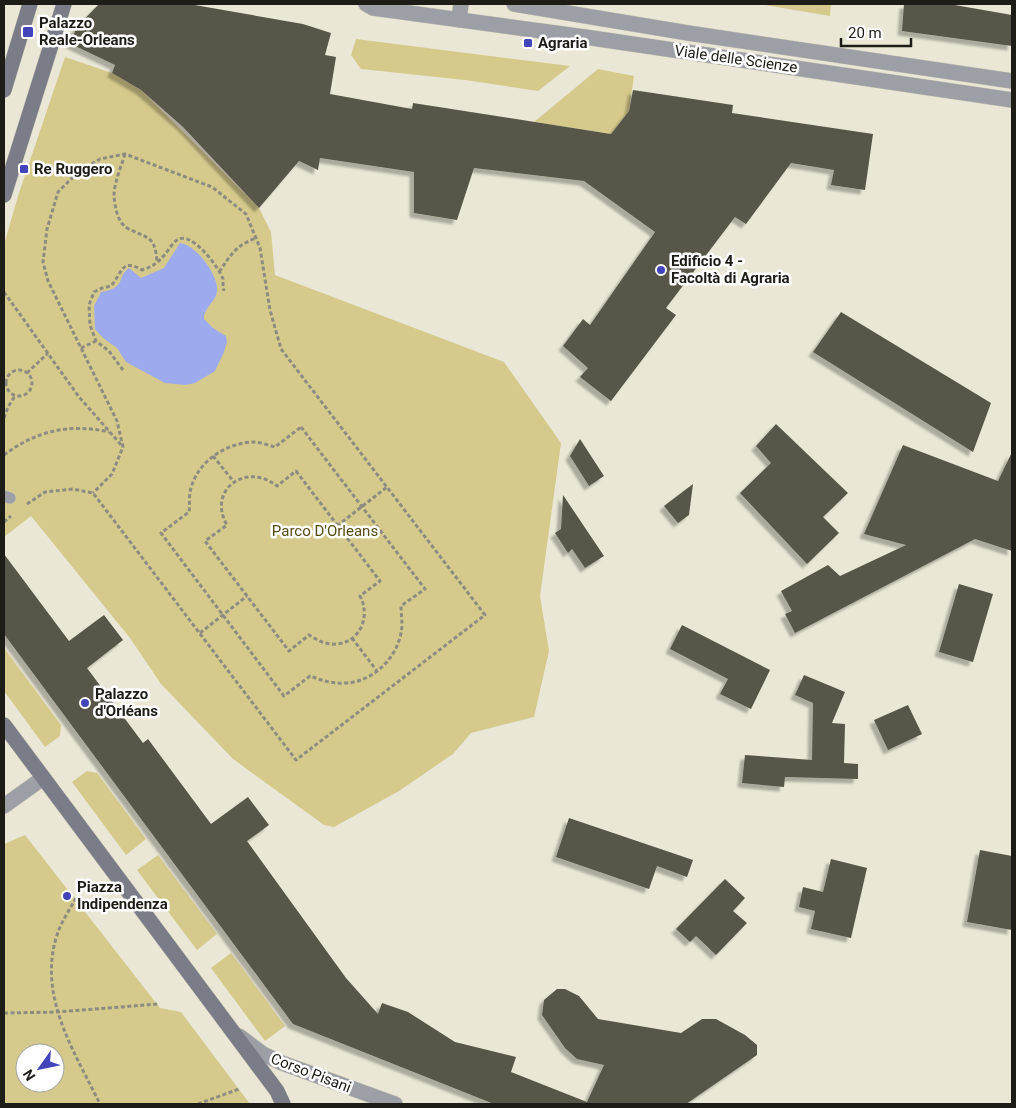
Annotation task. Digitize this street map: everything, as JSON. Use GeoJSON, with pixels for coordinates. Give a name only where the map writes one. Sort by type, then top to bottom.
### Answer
{"type":"FeatureCollection","features":[{"type":"Feature","properties":{"kind":"main road"},"geometry":{"type":"LineString","coordinates":[[4,90],[30,4]]}},
{"type":"Feature","properties":{"kind":"main road"},"geometry":{"type":"LineString","coordinates":[[4,195],[64,4]]}},
{"type":"Feature","properties":{"kind":"main road"},"geometry":{"type":"LineString","coordinates":[[4,725],[277,1092],[283,1104]]}},
{"type":"Feature","properties":{"kind":"street","name":"Viale delle Scienze"},"geometry":{"type":"LineString","coordinates":[[366,4],[373,8],[1012,100]]}},
{"type":"Feature","properties":{"kind":"street"},"geometry":{"type":"LineString","coordinates":[[459,20],[461,4]]}},
{"type":"Feature","properties":{"kind":"street","name":"Viale delle Scienze"},"geometry":{"type":"LineString","coordinates":[[514,4],[688,33],[1012,81]]}},
{"type":"Feature","properties":{"kind":"street"},"geometry":{"type":"LineString","coordinates":[[4,806],[43,778]]}},
{"type":"Feature","properties":{"kind":"street","name":"Corso Pisani"},"geometry":{"type":"LineString","coordinates":[[232,1032],[263,1054],[282,1063],[395,1104]]}},
{"type":"Feature","properties":{"kind":"path"},"geometry":{"type":"LineString","coordinates":[[125,154],[114,195],[117,215],[125,227],[149,237],[156,250],[157,263]]}},
{"type":"Feature","properties":{"kind":"path"},"geometry":{"type":"LineString","coordinates":[[7,497],[25,505],[45,492],[73,489],[93,494],[296,760],[485,615],[281,349],[270,310],[260,248],[246,214],[212,187],[125,154],[100,159],[77,173],[58,192],[47,228],[43,262],[48,281],[117,421],[124,447],[112,474],[93,494]]}},
{"type":"Feature","properties":{"kind":"path"},"geometry":{"type":"LineString","coordinates":[[123,370],[109,351],[96,341],[90,325],[89,305],[94,292],[111,286],[126,265],[132,265],[142,270],[157,263],[176,240],[182,238],[190,240],[206,253],[222,279],[224,291]]}},
{"type":"Feature","properties":{"kind":"path"},"geometry":{"type":"LineString","coordinates":[[219,273],[228,258],[243,243],[256,238]]}},
{"type":"Feature","properties":{"kind":"path"},"geometry":{"type":"LineString","coordinates":[[4,292],[79,397],[124,447]]}},
{"type":"Feature","properties":{"kind":"path"},"geometry":{"type":"LineString","coordinates":[[81,348],[96,341]]}},
{"type":"Feature","properties":{"kind":"path"},"geometry":{"type":"LineString","coordinates":[[27,373],[48,353]]}},
{"type":"Feature","properties":{"kind":"path"},"geometry":{"type":"LineString","coordinates":[[23,370],[27,373],[32,380],[31,390],[24,396],[15,396],[6,389],[4,381],[6,377],[14,371],[23,370]]}},
{"type":"Feature","properties":{"kind":"path"},"geometry":{"type":"LineString","coordinates":[[4,418],[15,396]]}},
{"type":"Feature","properties":{"kind":"path"},"geometry":{"type":"LineString","coordinates":[[302,426],[425,589],[401,606],[401,633],[393,654],[377,671],[364,679],[345,684],[326,682],[310,676],[284,696],[161,534],[189,512],[190,492],[198,472],[213,456],[232,445],[254,442],[275,446],[302,426]]}},
{"type":"Feature","properties":{"kind":"path"},"geometry":{"type":"LineString","coordinates":[[4,456],[14,448],[40,434],[71,428],[90,428],[110,432]]}},
{"type":"Feature","properties":{"kind":"path"},"geometry":{"type":"LineString","coordinates":[[213,456],[234,482]]}},
{"type":"Feature","properties":{"kind":"path"},"geometry":{"type":"LineString","coordinates":[[296,471],[337,526],[380,581],[360,596],[365,610],[364,620],[361,629],[352,638],[346,642],[326,644],[309,635],[289,651],[205,541],[226,525],[221,508],[223,497],[228,488],[234,482],[247,476],[268,479],[277,486],[296,471]]}},
{"type":"Feature","properties":{"kind":"path"},"geometry":{"type":"LineString","coordinates":[[337,526],[387,487]]}},
{"type":"Feature","properties":{"kind":"path"},"geometry":{"type":"LineString","coordinates":[[200,633],[247,596]]}},
{"type":"Feature","properties":{"kind":"path"},"geometry":{"type":"LineString","coordinates":[[352,638],[377,671]]}},
{"type":"Feature","properties":{"kind":"path"},"geometry":{"type":"LineString","coordinates":[[76,898],[58,932],[51,966],[52,992],[57,1012],[73,1052],[100,1104]]}},
{"type":"Feature","properties":{"kind":"path"},"geometry":{"type":"LineString","coordinates":[[4,1013],[57,1012],[158,1004]]}},
{"type":"Feature","properties":{"kind":"path"},"geometry":{"type":"LineString","coordinates":[[198,1104],[239,1089]]}},
{"type":"Feature","properties":{"kind":"green space"},"geometry":{"type":"Polygon","coordinates":[[[759,4],[831,4],[830,16],[759,4]]]}},
{"type":"Feature","properties":{"kind":"green space"},"geometry":{"type":"Polygon","coordinates":[[[356,39],[570,66],[538,91],[465,80],[361,69],[351,55],[356,39]]]}},
{"type":"Feature","properties":{"kind":"green space","name":"Parco D'Orleans"},"geometry":{"type":"Polygon","coordinates":[[[65,57],[112,73],[141,90],[259,208],[271,232],[275,275],[504,362],[561,443],[540,596],[549,651],[534,717],[471,733],[453,754],[399,791],[334,827],[324,825],[233,759],[161,684],[130,638],[31,516],[4,537],[4,245],[18,196],[65,57]]]}},
{"type":"Feature","properties":{"kind":"green space"},"geometry":{"type":"Polygon","coordinates":[[[598,69],[634,76],[629,111],[611,134],[534,122],[598,69]]]}},
{"type":"Feature","properties":{"kind":"green space"},"geometry":{"type":"Polygon","coordinates":[[[4,648],[61,725],[60,736],[45,747],[4,691],[4,648]]]}},
{"type":"Feature","properties":{"kind":"green space"},"geometry":{"type":"Polygon","coordinates":[[[87,771],[97,773],[146,839],[126,855],[72,782],[87,771]]]}},
{"type":"Feature","properties":{"kind":"green space","name":"Piazza Indipendenza"},"geometry":{"type":"Polygon","coordinates":[[[25,835],[160,1008],[181,1012],[250,1104],[4,1104],[4,844],[25,835]]]}},
{"type":"Feature","properties":{"kind":"green space"},"geometry":{"type":"Polygon","coordinates":[[[158,855],[217,934],[197,950],[137,870],[158,855]]]}},
{"type":"Feature","properties":{"kind":"green space"},"geometry":{"type":"Polygon","coordinates":[[[231,953],[285,1026],[265,1041],[211,968],[231,953]]]}},
{"type":"Feature","properties":{"kind":"water"},"geometry":{"type":"Polygon","coordinates":[[[180,243],[199,254],[214,277],[217,291],[215,298],[206,311],[204,319],[213,328],[226,336],[227,342],[215,371],[195,383],[186,385],[165,383],[126,362],[117,348],[103,338],[95,329],[94,306],[101,292],[115,288],[125,271],[129,268],[141,278],[164,268],[180,243]]]}},
{"type":"Feature","properties":{"kind":"building","name":"Edificio 4 - Facoltà di Agraria"},"geometry":{"type":"Polygon","coordinates":[[[99,4],[189,4],[303,24],[331,33],[325,55],[336,57],[330,94],[412,109],[413,103],[611,134],[629,111],[633,90],[733,105],[732,113],[873,134],[865,190],[831,185],[834,170],[791,163],[746,224],[735,217],[666,308],[676,315],[611,401],[580,377],[588,368],[563,346],[583,319],[590,325],[655,232],[584,181],[474,168],[457,220],[414,213],[414,172],[320,158],[318,170],[299,161],[259,208],[183,127],[141,90],[112,73],[115,65],[71,44],[76,28],[99,4]]]}},
{"type":"Feature","properties":{"kind":"building"},"geometry":{"type":"Polygon","coordinates":[[[904,4],[949,4],[1012,15],[1012,46],[902,31],[904,4]]]}},
{"type":"Feature","properties":{"kind":"building"},"geometry":{"type":"Polygon","coordinates":[[[841,312],[991,403],[973,452],[813,352],[841,312]]]}},
{"type":"Feature","properties":{"kind":"building"},"geometry":{"type":"Polygon","coordinates":[[[776,424],[848,493],[823,517],[839,533],[807,564],[740,493],[771,463],[756,446],[776,424]]]}},
{"type":"Feature","properties":{"kind":"building"},"geometry":{"type":"Polygon","coordinates":[[[580,439],[604,476],[589,486],[570,456],[580,439]]]}},
{"type":"Feature","properties":{"kind":"building"},"geometry":{"type":"Polygon","coordinates":[[[903,445],[998,481],[1012,452],[1012,551],[975,539],[795,633],[785,614],[792,611],[781,591],[828,565],[840,576],[906,545],[864,534],[903,445]]]}},
{"type":"Feature","properties":{"kind":"building"},"geometry":{"type":"Polygon","coordinates":[[[693,484],[689,515],[678,523],[664,506],[693,484]]]}},
{"type":"Feature","properties":{"kind":"building"},"geometry":{"type":"Polygon","coordinates":[[[563,495],[604,556],[585,568],[572,549],[568,553],[555,533],[561,529],[563,495]]]}},
{"type":"Feature","properties":{"kind":"building"},"geometry":{"type":"Polygon","coordinates":[[[4,554],[69,641],[104,615],[123,640],[87,668],[143,743],[148,739],[211,824],[248,797],[269,825],[247,841],[346,978],[378,1014],[382,1003],[408,1012],[455,1042],[516,1057],[511,1072],[587,1102],[604,1065],[577,1059],[565,1048],[542,1015],[544,1000],[557,989],[565,989],[579,996],[598,1019],[681,1033],[702,1019],[716,1019],[745,1035],[757,1045],[757,1055],[686,1104],[494,1104],[293,1024],[4,634],[4,554]]]}},
{"type":"Feature","properties":{"kind":"building"},"geometry":{"type":"Polygon","coordinates":[[[959,584],[993,594],[973,662],[939,652],[959,584]]]}},
{"type":"Feature","properties":{"kind":"building"},"geometry":{"type":"Polygon","coordinates":[[[682,625],[770,670],[751,709],[720,694],[728,679],[670,649],[682,625]]]}},
{"type":"Feature","properties":{"kind":"building"},"geometry":{"type":"Polygon","coordinates":[[[804,675],[845,692],[832,723],[845,724],[844,763],[858,764],[858,779],[785,777],[784,787],[742,783],[745,755],[812,760],[813,703],[795,695],[804,675]]]}},
{"type":"Feature","properties":{"kind":"building"},"geometry":{"type":"Polygon","coordinates":[[[908,705],[922,734],[888,750],[874,720],[908,705]]]}},
{"type":"Feature","properties":{"kind":"building"},"geometry":{"type":"Polygon","coordinates":[[[569,818],[693,860],[687,877],[657,866],[649,889],[556,857],[569,818]]]}},
{"type":"Feature","properties":{"kind":"building"},"geometry":{"type":"Polygon","coordinates":[[[980,850],[1012,856],[1012,930],[967,922],[980,850]]]}},
{"type":"Feature","properties":{"kind":"building"},"geometry":{"type":"Polygon","coordinates":[[[831,859],[867,868],[851,938],[811,929],[815,911],[799,907],[803,887],[823,892],[831,859]]]}},
{"type":"Feature","properties":{"kind":"building"},"geometry":{"type":"Polygon","coordinates":[[[725,879],[745,898],[733,911],[747,923],[716,955],[696,936],[690,942],[676,929],[725,879]]]}},
{"type":"Feature","properties":{"kind":"place","name":"Palazzo Reale-Orleans"},"geometry":{"type":"Point","coordinates":[28,32]}},
{"type":"Feature","properties":{"kind":"place","name":"Agraria"},"geometry":{"type":"Point","coordinates":[528,43]}},
{"type":"Feature","properties":{"kind":"place","name":"Re Ruggero"},"geometry":{"type":"Point","coordinates":[24,169]}},
{"type":"Feature","properties":{"kind":"place","name":"Edificio 4 - Facoltà di Agraria"},"geometry":{"type":"Point","coordinates":[661,270]}},
{"type":"Feature","properties":{"kind":"place","name":"Palazzo d'Orléans"},"geometry":{"type":"Point","coordinates":[85,703]}},
{"type":"Feature","properties":{"kind":"place","name":"Piazza Indipendenza"},"geometry":{"type":"Point","coordinates":[67,896]}}]}
